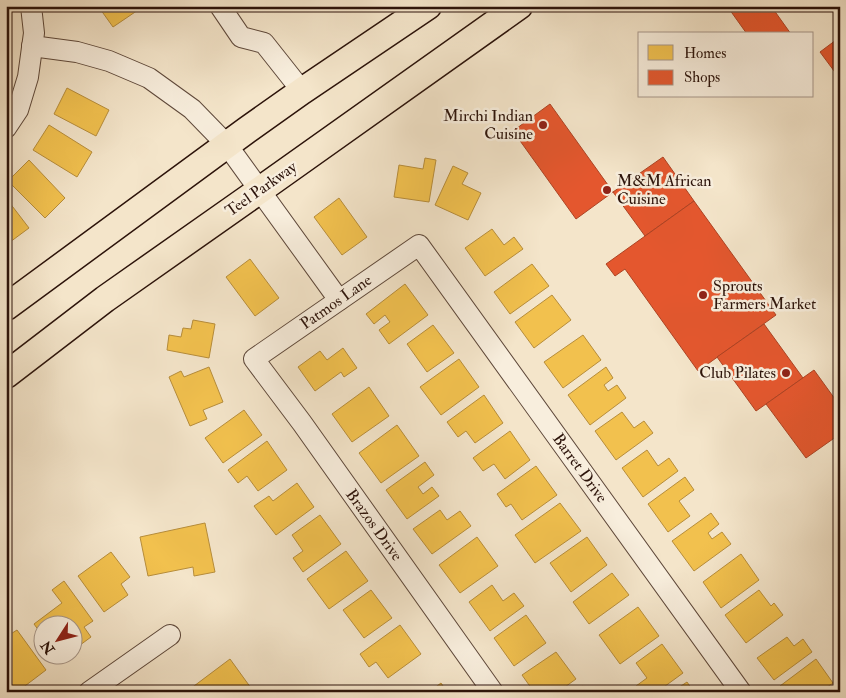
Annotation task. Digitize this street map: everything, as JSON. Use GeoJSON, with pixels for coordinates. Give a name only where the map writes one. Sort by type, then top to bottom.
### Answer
{"type":"FeatureCollection","features":[{"type":"Feature","properties":{"kind":"main road"},"geometry":{"type":"LineString","coordinates":[[6,307],[302,91],[428,6]]}},
{"type":"Feature","properties":{"kind":"main road","name":"Teel Parkway"},"geometry":{"type":"LineString","coordinates":[[6,374],[105,299],[516,7]]}},
{"type":"Feature","properties":{"kind":"street"},"geometry":{"type":"LineString","coordinates":[[6,128],[18,110],[28,77],[34,32],[31,6]]}},
{"type":"Feature","properties":{"kind":"street"},"geometry":{"type":"LineString","coordinates":[[220,6],[241,37],[264,44],[302,91]]}},
{"type":"Feature","properties":{"kind":"street"},"geometry":{"type":"LineString","coordinates":[[32,46],[77,52],[108,61],[149,78],[192,108],[227,145],[339,300]]}},
{"type":"Feature","properties":{"kind":"street","name":"Patmos Lane"},"geometry":{"type":"LineString","coordinates":[[254,359],[419,245]]}},
{"type":"Feature","properties":{"kind":"street","name":"Barret Drive"},"geometry":{"type":"LineString","coordinates":[[419,245],[741,692]]}},
{"type":"Feature","properties":{"kind":"street","name":"Brazos Drive"},"geometry":{"type":"LineString","coordinates":[[254,359],[302,423],[494,692]]}},
{"type":"Feature","properties":{"kind":"street"},"geometry":{"type":"LineString","coordinates":[[88,692],[170,635]]}},
{"type":"Feature","properties":{"kind":"building: Homes"},"geometry":{"type":"Polygon","coordinates":[[[98,6],[144,6],[113,27],[98,6]]]}},
{"type":"Feature","properties":{"kind":"building: Homes"},"geometry":{"type":"Polygon","coordinates":[[[67,88],[109,110],[96,136],[54,114],[67,88]]]}},
{"type":"Feature","properties":{"kind":"building: Homes"},"geometry":{"type":"Polygon","coordinates":[[[49,125],[92,152],[77,177],[33,150],[49,125]]]}},
{"type":"Feature","properties":{"kind":"building: Homes"},"geometry":{"type":"Polygon","coordinates":[[[425,158],[436,160],[429,202],[394,197],[399,165],[423,169],[425,158]]]}},
{"type":"Feature","properties":{"kind":"building: Homes"},"geometry":{"type":"Polygon","coordinates":[[[29,160],[65,198],[45,218],[8,181],[29,160]]]}},
{"type":"Feature","properties":{"kind":"building: Homes"},"geometry":{"type":"Polygon","coordinates":[[[453,166],[468,173],[462,184],[481,193],[468,220],[435,205],[453,166]]]}},
{"type":"Feature","properties":{"kind":"building: Homes"},"geometry":{"type":"Polygon","coordinates":[[[6,198],[29,228],[6,245],[6,198]]]}},
{"type":"Feature","properties":{"kind":"building: Homes"},"geometry":{"type":"Polygon","coordinates":[[[339,198],[367,237],[342,255],[314,217],[339,198]]]}},
{"type":"Feature","properties":{"kind":"building: Homes"},"geometry":{"type":"Polygon","coordinates":[[[492,229],[504,245],[514,237],[523,249],[485,276],[465,248],[492,229]]]}},
{"type":"Feature","properties":{"kind":"building: Homes"},"geometry":{"type":"Polygon","coordinates":[[[250,259],[279,298],[255,316],[226,277],[250,259]]]}},
{"type":"Feature","properties":{"kind":"building: Homes"},"geometry":{"type":"Polygon","coordinates":[[[532,264],[549,286],[510,314],[494,292],[532,264]]]}},
{"type":"Feature","properties":{"kind":"building: Homes"},"geometry":{"type":"Polygon","coordinates":[[[405,284],[428,315],[389,344],[379,330],[390,322],[385,315],[374,324],[366,314],[405,284]]]}},
{"type":"Feature","properties":{"kind":"building: Homes"},"geometry":{"type":"Polygon","coordinates":[[[552,295],[571,320],[534,348],[515,322],[552,295]]]}},
{"type":"Feature","properties":{"kind":"building: Homes"},"geometry":{"type":"Polygon","coordinates":[[[193,320],[215,324],[209,358],[167,350],[169,335],[181,337],[183,328],[191,329],[193,320]]]}},
{"type":"Feature","properties":{"kind":"building: Homes"},"geometry":{"type":"Polygon","coordinates":[[[433,325],[454,353],[427,372],[407,344],[433,325]]]}},
{"type":"Feature","properties":{"kind":"building: Homes"},"geometry":{"type":"Polygon","coordinates":[[[583,335],[601,360],[563,388],[544,362],[583,335]]]}},
{"type":"Feature","properties":{"kind":"building: Homes"},"geometry":{"type":"Polygon","coordinates":[[[343,348],[357,368],[344,377],[341,372],[315,391],[298,367],[320,351],[327,360],[343,348]]]}},
{"type":"Feature","properties":{"kind":"building: Homes"},"geometry":{"type":"Polygon","coordinates":[[[459,359],[479,387],[441,415],[420,387],[459,359]]]}},
{"type":"Feature","properties":{"kind":"building: Homes"},"geometry":{"type":"Polygon","coordinates":[[[209,367],[223,402],[203,410],[207,419],[190,426],[169,377],[181,371],[184,377],[209,367]]]}},
{"type":"Feature","properties":{"kind":"building: Homes"},"geometry":{"type":"Polygon","coordinates":[[[606,367],[613,378],[604,385],[608,391],[617,385],[626,398],[590,425],[568,395],[606,367]]]}},
{"type":"Feature","properties":{"kind":"building: Homes"},"geometry":{"type":"Polygon","coordinates":[[[369,387],[389,416],[352,442],[332,414],[369,387]]]}},
{"type":"Feature","properties":{"kind":"building: Homes"},"geometry":{"type":"Polygon","coordinates":[[[484,395],[503,423],[475,443],[466,431],[458,437],[447,422],[484,395]]]}},
{"type":"Feature","properties":{"kind":"building: Homes"},"geometry":{"type":"Polygon","coordinates":[[[244,410],[262,435],[223,463],[205,438],[244,410]]]}},
{"type":"Feature","properties":{"kind":"building: Homes"},"geometry":{"type":"Polygon","coordinates":[[[622,412],[634,428],[644,421],[653,433],[616,460],[595,431],[622,412]]]}},
{"type":"Feature","properties":{"kind":"building: Homes"},"geometry":{"type":"Polygon","coordinates":[[[397,425],[419,456],[381,483],[359,453],[397,425]]]}},
{"type":"Feature","properties":{"kind":"building: Homes"},"geometry":{"type":"Polygon","coordinates":[[[510,431],[530,460],[505,479],[494,464],[483,471],[473,458],[510,431]]]}},
{"type":"Feature","properties":{"kind":"building: Homes"},"geometry":{"type":"Polygon","coordinates":[[[267,441],[287,470],[258,491],[247,476],[238,483],[228,470],[267,441]]]}},
{"type":"Feature","properties":{"kind":"building: Homes"},"geometry":{"type":"Polygon","coordinates":[[[647,450],[658,466],[669,458],[678,471],[643,497],[622,468],[647,450]]]}},
{"type":"Feature","properties":{"kind":"building: Homes"},"geometry":{"type":"Polygon","coordinates":[[[425,462],[434,475],[418,487],[423,494],[432,487],[439,496],[407,519],[386,490],[425,462]]]}},
{"type":"Feature","properties":{"kind":"building: Homes"},"geometry":{"type":"Polygon","coordinates":[[[536,466],[557,495],[522,520],[511,504],[506,507],[497,494],[536,466]]]}},
{"type":"Feature","properties":{"kind":"building: Homes"},"geometry":{"type":"Polygon","coordinates":[[[685,477],[694,490],[679,501],[690,516],[668,532],[648,504],[685,477]]]}},
{"type":"Feature","properties":{"kind":"building: Homes"},"geometry":{"type":"Polygon","coordinates":[[[297,483],[314,507],[276,535],[254,506],[269,496],[273,501],[297,483]]]}},
{"type":"Feature","properties":{"kind":"building: Homes"},"geometry":{"type":"Polygon","coordinates":[[[560,503],[581,531],[535,563],[515,535],[560,503]]]}},
{"type":"Feature","properties":{"kind":"building: Homes"},"geometry":{"type":"Polygon","coordinates":[[[440,510],[447,520],[460,511],[471,526],[432,554],[413,529],[440,510]]]}},
{"type":"Feature","properties":{"kind":"building: Homes"},"geometry":{"type":"Polygon","coordinates":[[[711,513],[719,524],[708,533],[712,539],[722,532],[731,544],[694,571],[672,541],[711,513]]]}},
{"type":"Feature","properties":{"kind":"building: Homes"},"geometry":{"type":"Polygon","coordinates":[[[320,515],[341,544],[303,572],[293,558],[303,551],[292,535],[320,515]]]}},
{"type":"Feature","properties":{"kind":"building: Homes"},"geometry":{"type":"Polygon","coordinates":[[[205,523],[215,572],[194,576],[193,567],[148,576],[140,537],[205,523]]]}},
{"type":"Feature","properties":{"kind":"building: Homes"},"geometry":{"type":"Polygon","coordinates":[[[477,537],[498,566],[460,593],[439,565],[477,537]]]}},
{"type":"Feature","properties":{"kind":"building: Homes"},"geometry":{"type":"Polygon","coordinates":[[[587,537],[607,565],[571,592],[550,563],[587,537]]]}},
{"type":"Feature","properties":{"kind":"building: Homes"},"geometry":{"type":"Polygon","coordinates":[[[346,551],[368,581],[329,609],[307,579],[346,551]]]}},
{"type":"Feature","properties":{"kind":"building: Homes"},"geometry":{"type":"Polygon","coordinates":[[[111,552],[130,577],[121,584],[128,595],[104,612],[78,576],[111,552]]]}},
{"type":"Feature","properties":{"kind":"building: Homes"},"geometry":{"type":"Polygon","coordinates":[[[741,554],[759,580],[721,608],[703,582],[741,554]]]}},
{"type":"Feature","properties":{"kind":"building: Homes"},"geometry":{"type":"Polygon","coordinates":[[[612,573],[629,595],[589,624],[573,602],[612,573]]]}},
{"type":"Feature","properties":{"kind":"building: Homes"},"geometry":{"type":"Polygon","coordinates":[[[64,581],[93,621],[84,627],[91,637],[82,644],[82,616],[45,616],[62,603],[52,590],[64,581]]]}},
{"type":"Feature","properties":{"kind":"building: Homes"},"geometry":{"type":"Polygon","coordinates":[[[492,585],[503,601],[514,593],[524,606],[490,631],[469,602],[492,585]]]}},
{"type":"Feature","properties":{"kind":"building: Homes"},"geometry":{"type":"Polygon","coordinates":[[[371,590],[392,618],[364,638],[343,610],[371,590]]]}},
{"type":"Feature","properties":{"kind":"building: Homes"},"geometry":{"type":"Polygon","coordinates":[[[759,590],[771,606],[774,603],[783,615],[746,643],[725,615],[759,590]]]}},
{"type":"Feature","properties":{"kind":"building: Homes"},"geometry":{"type":"Polygon","coordinates":[[[638,607],[659,636],[620,664],[599,635],[638,607]]]}},
{"type":"Feature","properties":{"kind":"building: Homes"},"geometry":{"type":"Polygon","coordinates":[[[526,615],[546,643],[514,666],[494,638],[526,615]]]}},
{"type":"Feature","properties":{"kind":"building: Homes"},"geometry":{"type":"Polygon","coordinates":[[[400,625],[421,654],[388,678],[376,662],[369,667],[360,654],[400,625]]]}},
{"type":"Feature","properties":{"kind":"building: Homes"},"geometry":{"type":"Polygon","coordinates":[[[17,630],[32,651],[32,666],[43,666],[46,670],[17,692],[6,692],[6,637],[17,630]]]}},
{"type":"Feature","properties":{"kind":"building: Homes"},"geometry":{"type":"Polygon","coordinates":[[[787,637],[794,646],[803,639],[812,652],[774,680],[757,658],[787,637]]]}},
{"type":"Feature","properties":{"kind":"building: Homes"},"geometry":{"type":"Polygon","coordinates":[[[662,644],[683,673],[657,692],[640,692],[636,686],[647,678],[636,663],[662,644]]]}},
{"type":"Feature","properties":{"kind":"building: Homes"},"geometry":{"type":"Polygon","coordinates":[[[556,652],[576,679],[558,692],[534,692],[522,675],[556,652]]]}},
{"type":"Feature","properties":{"kind":"building: Homes"},"geometry":{"type":"Polygon","coordinates":[[[230,659],[251,688],[247,692],[186,692],[230,659]]]}},
{"type":"Feature","properties":{"kind":"building: Homes"},"geometry":{"type":"Polygon","coordinates":[[[816,659],[833,683],[820,692],[784,692],[780,686],[816,659]]]}},
{"type":"Feature","properties":{"kind":"building: Homes"},"geometry":{"type":"Polygon","coordinates":[[[687,682],[694,692],[672,692],[687,682]]]}},
{"type":"Feature","properties":{"kind":"building: Homes"},"geometry":{"type":"Polygon","coordinates":[[[441,683],[447,692],[429,692],[441,683]]]}},
{"type":"Feature","properties":{"kind":"building: Homes"},"geometry":{"type":"Polygon","coordinates":[[[583,686],[588,692],[575,692],[583,686]]]}},
{"type":"Feature","properties":{"kind":"building: Shops"},"geometry":{"type":"Polygon","coordinates":[[[727,6],[771,6],[790,32],[746,32],[727,6]]]}},
{"type":"Feature","properties":{"kind":"building: Shops"},"geometry":{"type":"Polygon","coordinates":[[[840,37],[840,79],[820,52],[840,37]]]}},
{"type":"Feature","properties":{"kind":"building: Shops"},"geometry":{"type":"Polygon","coordinates":[[[550,104],[613,192],[576,219],[513,131],[550,104]]]}},
{"type":"Feature","properties":{"kind":"building: Shops"},"geometry":{"type":"Polygon","coordinates":[[[663,157],[694,201],[645,236],[613,192],[663,157]]]}},
{"type":"Feature","properties":{"kind":"building: Shops","name":"Sprouts Farmers Market"},"geometry":{"type":"Polygon","coordinates":[[[694,201],[776,315],[698,371],[625,269],[615,276],[606,264],[694,201]]]}},
{"type":"Feature","properties":{"kind":"building: Shops"},"geometry":{"type":"Polygon","coordinates":[[[764,324],[803,378],[756,411],[717,357],[764,324]]]}},
{"type":"Feature","properties":{"kind":"building: Shops"},"geometry":{"type":"Polygon","coordinates":[[[814,370],[840,406],[840,434],[806,458],[766,404],[814,370]]]}},
{"type":"Feature","properties":{"kind":"place","name":"Mirchi Indian Cuisine"},"geometry":{"type":"Point","coordinates":[543,125]}},
{"type":"Feature","properties":{"kind":"place","name":"M&M African Cuisine"},"geometry":{"type":"Point","coordinates":[607,190]}},
{"type":"Feature","properties":{"kind":"place","name":"Sprouts Farmers Market"},"geometry":{"type":"Point","coordinates":[703,295]}},
{"type":"Feature","properties":{"kind":"place","name":"Club Pilates"},"geometry":{"type":"Point","coordinates":[786,373]}}]}
